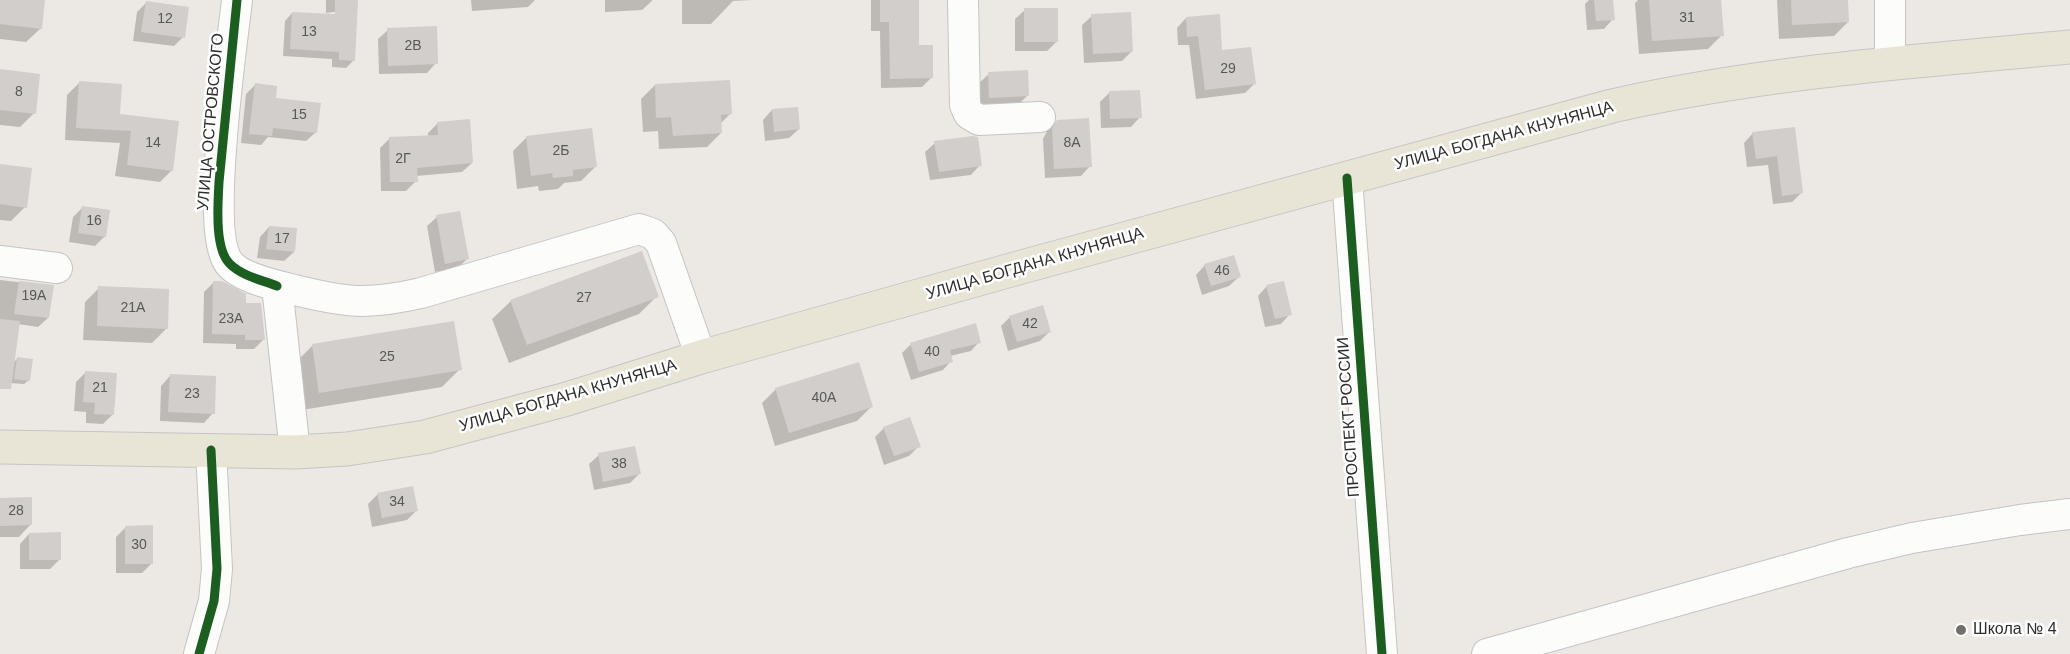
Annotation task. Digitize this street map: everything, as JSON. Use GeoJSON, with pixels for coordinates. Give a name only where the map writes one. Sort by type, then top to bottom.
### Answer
{"type":"FeatureCollection","features":[{"type":"Feature","properties":{"kind":"main road","name":"УЛИЦА БОГДАНА КНУНЯНЦА"},"geometry":{"type":"LineString","coordinates":[[0,447],[295,452],[347,449],[425,437],[556,402],[701,357],[1347,178],[1666,94],[1786,76],[2070,47]]}},
{"type":"Feature","properties":{"kind":"street","name":"УЛИЦА ОСТРОВСКОГО"},"geometry":{"type":"LineString","coordinates":[[237,0],[217,212],[222,248],[229,264],[248,275],[277,286],[334,300],[361,302],[388,300],[422,293],[639,229],[652,234],[661,243],[701,357]]}},
{"type":"Feature","properties":{"kind":"street"},"geometry":{"type":"LineString","coordinates":[[963,0],[965,105],[969,114],[979,120],[1040,117]]}},
{"type":"Feature","properties":{"kind":"street"},"geometry":{"type":"LineString","coordinates":[[1890,0],[1890,64]]}},
{"type":"Feature","properties":{"kind":"street","name":"ПРОСПЕКТ РОССИИ"},"geometry":{"type":"LineString","coordinates":[[1347,178],[1382,654]]}},
{"type":"Feature","properties":{"kind":"street"},"geometry":{"type":"LineString","coordinates":[[0,261],[57,268]]}},
{"type":"Feature","properties":{"kind":"street"},"geometry":{"type":"LineString","coordinates":[[277,286],[295,452]]}},
{"type":"Feature","properties":{"kind":"street"},"geometry":{"type":"LineString","coordinates":[[199,654],[214,600],[217,569],[211,450]]}},
{"type":"Feature","properties":{"kind":"street"},"geometry":{"type":"LineString","coordinates":[[1487,654],[1848,553],[1923,536],[2070,514]]}},
{"type":"Feature","properties":{"kind":"building"},"geometry":{"type":"Polygon","coordinates":[[[0,0],[45,0],[42,29],[0,24],[0,0]]]}},
{"type":"Feature","properties":{"kind":"building"},"geometry":{"type":"Polygon","coordinates":[[[335,0],[358,0],[355,61],[339,60],[339,52],[290,49],[292,12],[335,14],[335,0]]]}},
{"type":"Feature","properties":{"kind":"building"},"geometry":{"type":"Polygon","coordinates":[[[880,0],[919,0],[919,45],[933,45],[933,78],[890,79],[889,22],[880,22],[880,0]]]}},
{"type":"Feature","properties":{"kind":"building"},"geometry":{"type":"Polygon","coordinates":[[[1594,0],[1613,0],[1615,20],[1596,21],[1594,0]]]}},
{"type":"Feature","properties":{"kind":"building"},"geometry":{"type":"Polygon","coordinates":[[[1649,0],[1721,0],[1724,36],[1652,41],[1649,0]]]}},
{"type":"Feature","properties":{"kind":"building"},"geometry":{"type":"Polygon","coordinates":[[[1791,0],[1848,0],[1849,22],[1792,25],[1791,0]]]}},
{"type":"Feature","properties":{"kind":"building"},"geometry":{"type":"Polygon","coordinates":[[[146,1],[189,7],[185,38],[141,32],[146,1]]]}},
{"type":"Feature","properties":{"kind":"building"},"geometry":{"type":"Polygon","coordinates":[[[1024,8],[1058,8],[1058,42],[1024,42],[1024,8]]]}},
{"type":"Feature","properties":{"kind":"building"},"geometry":{"type":"Polygon","coordinates":[[[1131,12],[1133,52],[1093,54],[1091,14],[1131,12]]]}},
{"type":"Feature","properties":{"kind":"building"},"geometry":{"type":"Polygon","coordinates":[[[1220,14],[1222,50],[1251,47],[1256,84],[1205,90],[1198,36],[1187,37],[1186,17],[1220,14]]]}},
{"type":"Feature","properties":{"kind":"building"},"geometry":{"type":"Polygon","coordinates":[[[437,26],[438,64],[388,66],[387,28],[437,26]]]}},
{"type":"Feature","properties":{"kind":"building"},"geometry":{"type":"Polygon","coordinates":[[[0,69],[40,74],[36,114],[0,110],[0,69]]]}},
{"type":"Feature","properties":{"kind":"building"},"geometry":{"type":"Polygon","coordinates":[[[1028,70],[1029,96],[989,98],[988,72],[1028,70]]]}},
{"type":"Feature","properties":{"kind":"building"},"geometry":{"type":"Polygon","coordinates":[[[730,80],[732,114],[721,115],[722,133],[673,136],[671,117],[656,118],[655,84],[730,80]]]}},
{"type":"Feature","properties":{"kind":"building"},"geometry":{"type":"Polygon","coordinates":[[[79,81],[122,84],[120,114],[179,121],[173,171],[127,165],[131,131],[76,128],[79,81]]]}},
{"type":"Feature","properties":{"kind":"building"},"geometry":{"type":"Polygon","coordinates":[[[255,83],[277,86],[276,98],[321,103],[317,133],[273,128],[272,136],[249,134],[255,83]]]}},
{"type":"Feature","properties":{"kind":"building"},"geometry":{"type":"Polygon","coordinates":[[[1140,90],[1142,118],[1110,119],[1109,91],[1140,90]]]}},
{"type":"Feature","properties":{"kind":"building"},"geometry":{"type":"Polygon","coordinates":[[[798,107],[800,129],[774,132],[772,109],[798,107]]]}},
{"type":"Feature","properties":{"kind":"building"},"geometry":{"type":"Polygon","coordinates":[[[1089,118],[1092,167],[1054,169],[1052,129],[1057,120],[1089,118]]]}},
{"type":"Feature","properties":{"kind":"building"},"geometry":{"type":"Polygon","coordinates":[[[470,119],[473,163],[417,168],[418,182],[390,182],[389,137],[438,135],[437,122],[470,119]]]}},
{"type":"Feature","properties":{"kind":"building"},"geometry":{"type":"Polygon","coordinates":[[[1795,127],[1803,193],[1782,196],[1777,156],[1756,159],[1752,132],[1795,127]]]}},
{"type":"Feature","properties":{"kind":"building"},"geometry":{"type":"Polygon","coordinates":[[[592,128],[597,167],[573,170],[573,176],[553,178],[552,173],[531,176],[526,136],[592,128]]]}},
{"type":"Feature","properties":{"kind":"building"},"geometry":{"type":"Polygon","coordinates":[[[978,137],[982,166],[939,172],[934,141],[978,137]]]}},
{"type":"Feature","properties":{"kind":"building"},"geometry":{"type":"Polygon","coordinates":[[[0,164],[32,168],[27,208],[0,204],[0,164]]]}},
{"type":"Feature","properties":{"kind":"building"},"geometry":{"type":"Polygon","coordinates":[[[82,206],[110,210],[106,237],[78,233],[82,206]]]}},
{"type":"Feature","properties":{"kind":"building"},"geometry":{"type":"Polygon","coordinates":[[[460,211],[469,259],[445,264],[436,215],[460,211]]]}},
{"type":"Feature","properties":{"kind":"building"},"geometry":{"type":"Polygon","coordinates":[[[269,226],[297,228],[295,252],[266,249],[269,226]]]}},
{"type":"Feature","properties":{"kind":"building"},"geometry":{"type":"Polygon","coordinates":[[[642,251],[659,297],[527,345],[510,300],[642,251]]]}},
{"type":"Feature","properties":{"kind":"building"},"geometry":{"type":"Polygon","coordinates":[[[1234,255],[1241,277],[1211,286],[1204,264],[1234,255]]]}},
{"type":"Feature","properties":{"kind":"building"},"geometry":{"type":"Polygon","coordinates":[[[19,281],[54,285],[49,318],[14,314],[19,281]]]}},
{"type":"Feature","properties":{"kind":"building"},"geometry":{"type":"Polygon","coordinates":[[[213,281],[222,281],[246,294],[246,303],[261,303],[265,340],[245,340],[245,335],[212,334],[213,281]]]}},
{"type":"Feature","properties":{"kind":"building"},"geometry":{"type":"Polygon","coordinates":[[[1284,281],[1292,315],[1275,319],[1266,285],[1284,281]]]}},
{"type":"Feature","properties":{"kind":"building"},"geometry":{"type":"Polygon","coordinates":[[[98,286],[169,289],[168,329],[97,326],[98,286]]]}},
{"type":"Feature","properties":{"kind":"building"},"geometry":{"type":"Polygon","coordinates":[[[1043,305],[1051,332],[1017,342],[1009,316],[1043,305]]]}},
{"type":"Feature","properties":{"kind":"building"},"geometry":{"type":"Polygon","coordinates":[[[0,319],[20,321],[11,389],[0,389],[0,319]]]}},
{"type":"Feature","properties":{"kind":"building"},"geometry":{"type":"Polygon","coordinates":[[[454,321],[462,370],[319,393],[312,344],[454,321]]]}},
{"type":"Feature","properties":{"kind":"building"},"geometry":{"type":"Polygon","coordinates":[[[976,323],[981,343],[950,350],[953,362],[919,372],[910,343],[976,323]]]}},
{"type":"Feature","properties":{"kind":"building"},"geometry":{"type":"Polygon","coordinates":[[[17,357],[33,359],[30,381],[14,379],[17,357]]]}},
{"type":"Feature","properties":{"kind":"building"},"geometry":{"type":"Polygon","coordinates":[[[859,362],[873,407],[789,433],[775,388],[859,362]]]}},
{"type":"Feature","properties":{"kind":"building"},"geometry":{"type":"Polygon","coordinates":[[[85,371],[117,373],[114,415],[94,414],[95,403],[83,402],[85,371]]]}},
{"type":"Feature","properties":{"kind":"building"},"geometry":{"type":"Polygon","coordinates":[[[170,374],[216,376],[215,414],[168,412],[170,374]]]}},
{"type":"Feature","properties":{"kind":"building"},"geometry":{"type":"Polygon","coordinates":[[[910,417],[921,447],[894,456],[883,427],[910,417]]]}},
{"type":"Feature","properties":{"kind":"building"},"geometry":{"type":"Polygon","coordinates":[[[635,446],[641,474],[603,482],[598,453],[635,446]]]}},
{"type":"Feature","properties":{"kind":"building"},"geometry":{"type":"Polygon","coordinates":[[[413,486],[418,511],[382,518],[377,493],[413,486]]]}},
{"type":"Feature","properties":{"kind":"building"},"geometry":{"type":"Polygon","coordinates":[[[32,497],[32,525],[0,526],[0,498],[32,497]]]}},
{"type":"Feature","properties":{"kind":"building"},"geometry":{"type":"Polygon","coordinates":[[[153,525],[153,564],[125,564],[125,526],[153,525]]]}},
{"type":"Feature","properties":{"kind":"building"},"geometry":{"type":"Polygon","coordinates":[[[61,532],[61,560],[29,560],[29,533],[61,532]]]}},
{"type":"Feature","properties":{"kind":"cycle path"},"geometry":{"type":"LineString","coordinates":[[237,0],[219,182],[219,237],[221,248],[230,264],[246,275],[277,286]]}},
{"type":"Feature","properties":{"kind":"cycle path"},"geometry":{"type":"LineString","coordinates":[[1347,178],[1382,654]]}},
{"type":"Feature","properties":{"kind":"cycle path"},"geometry":{"type":"LineString","coordinates":[[199,654],[214,601],[217,569],[211,450]]}},
{"type":"Feature","properties":{"kind":"place","name":"Школа № 4"},"geometry":{"type":"Point","coordinates":[1961,630]}}]}
